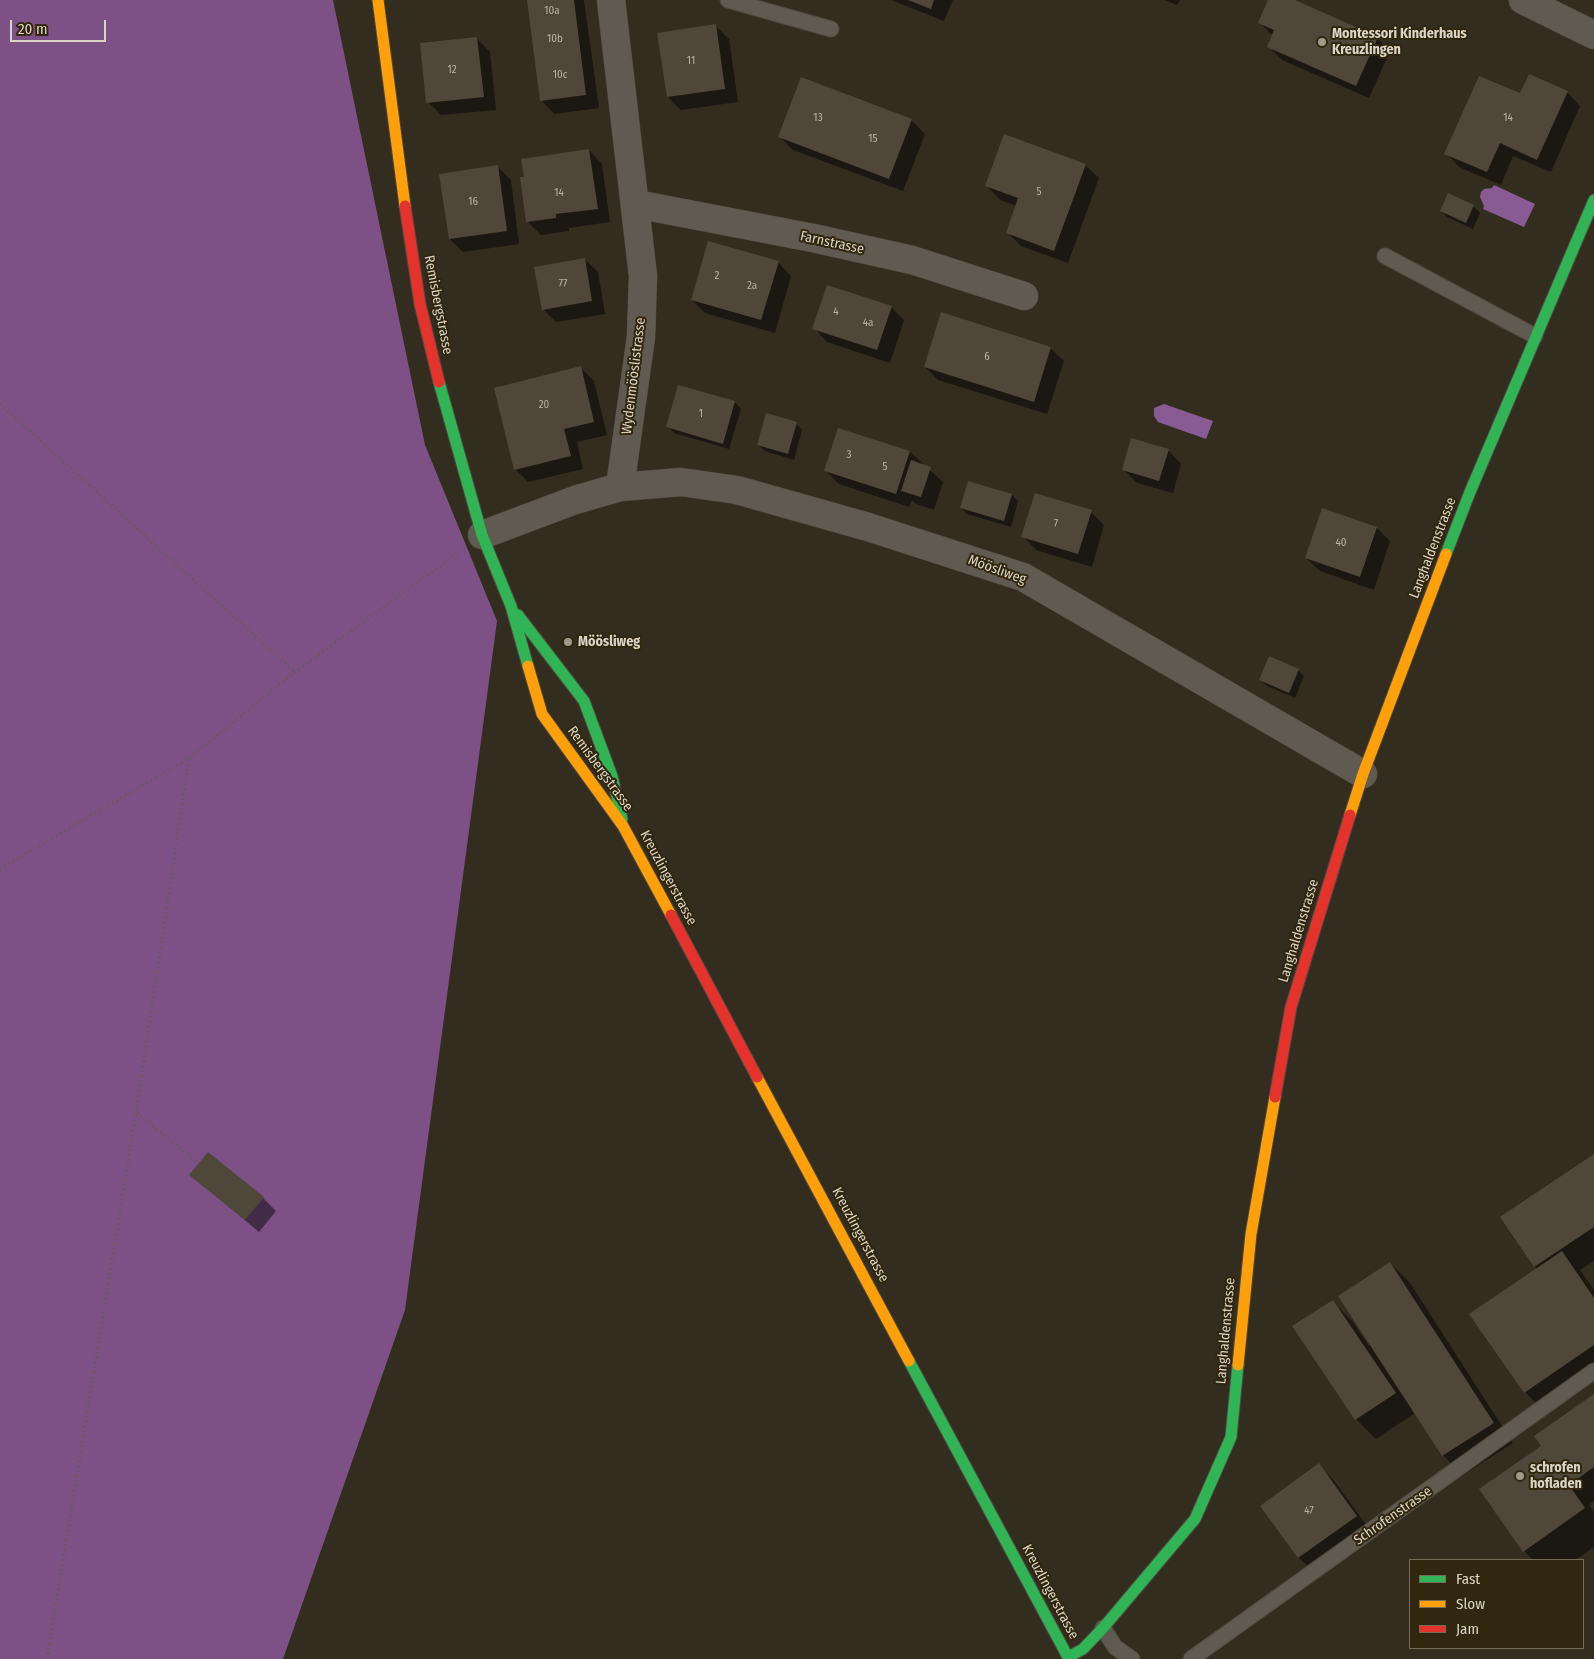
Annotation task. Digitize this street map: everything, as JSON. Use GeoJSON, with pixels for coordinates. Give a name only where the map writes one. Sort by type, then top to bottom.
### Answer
{"type":"FeatureCollection","features":[{"type":"Feature","properties":{"kind":"street","name":"Remisbergstrasse"},"geometry":{"type":"LineString","coordinates":[[378,0],[401,178],[420,304],[449,422],[482,535],[511,606],[542,714],[623,826]]}},
{"type":"Feature","properties":{"kind":"street","name":"Wydenmööslistrasse"},"geometry":{"type":"LineString","coordinates":[[612,0],[643,276],[641,337],[620,487]]}},
{"type":"Feature","properties":{"kind":"street"},"geometry":{"type":"LineString","coordinates":[[1523,0],[1594,35]]}},
{"type":"Feature","properties":{"kind":"street","name":"Langhaldenstrasse"},"geometry":{"type":"LineString","coordinates":[[1069,1658],[1083,1649],[1103,1628],[1195,1519],[1232,1437],[1251,1234],[1291,1007],[1363,774],[1470,492],[1593,203]]}},
{"type":"Feature","properties":{"kind":"street","name":"Farnstrasse"},"geometry":{"type":"LineString","coordinates":[[636,204],[813,238],[912,260],[1024,296]]}},
{"type":"Feature","properties":{"kind":"street","name":"Möösliweg"},"geometry":{"type":"LineString","coordinates":[[620,487],[681,482],[737,490],[868,527],[1023,577],[1363,774]]}},
{"type":"Feature","properties":{"kind":"street"},"geometry":{"type":"LineString","coordinates":[[482,535],[575,500],[620,487]]}},
{"type":"Feature","properties":{"kind":"street","name":"Remisbergstrasse"},"geometry":{"type":"LineString","coordinates":[[511,606],[584,701],[612,776],[623,826]]}},
{"type":"Feature","properties":{"kind":"street","name":"Kreuzlingerstrasse"},"geometry":{"type":"LineString","coordinates":[[623,826],[1069,1658]]}},
{"type":"Feature","properties":{"kind":"lane"},"geometry":{"type":"LineString","coordinates":[[728,0],[831,29]]}},
{"type":"Feature","properties":{"kind":"lane"},"geometry":{"type":"LineString","coordinates":[[1385,256],[1535,336]]}},
{"type":"Feature","properties":{"kind":"lane","name":"Schrofenstrasse"},"geometry":{"type":"LineString","coordinates":[[1191,1659],[1594,1371]]}},
{"type":"Feature","properties":{"kind":"lane"},"geometry":{"type":"LineString","coordinates":[[1103,1628],[1115,1647],[1132,1659]]}},
{"type":"Feature","properties":{"kind":"path"},"geometry":{"type":"LineString","coordinates":[[0,404],[295,672]]}},
{"type":"Feature","properties":{"kind":"path"},"geometry":{"type":"LineString","coordinates":[[0,870],[189,758],[295,672],[482,535]]}},
{"type":"Feature","properties":{"kind":"path"},"geometry":{"type":"LineString","coordinates":[[47,1659],[136,1113],[189,758]]}},
{"type":"Feature","properties":{"kind":"path"},"geometry":{"type":"LineString","coordinates":[[136,1113],[196,1161]]}},
{"type":"Feature","properties":{"kind":"shaded area"},"geometry":{"type":"Polygon","coordinates":[[[0,0],[333,0],[425,445],[497,621],[405,1310],[283,1659],[0,1659],[0,0]]]}},
{"type":"Feature","properties":{"kind":"shaded area"},"geometry":{"type":"Polygon","coordinates":[[[1494,185],[1535,204],[1524,227],[1483,209],[1484,206],[1480,197],[1481,192],[1484,189],[1492,188],[1494,185]]]}},
{"type":"Feature","properties":{"kind":"shaded area"},"geometry":{"type":"Polygon","coordinates":[[[1164,404],[1213,421],[1206,439],[1158,422],[1154,416],[1154,408],[1164,404]]]}},
{"type":"Feature","properties":{"kind":"building"},"geometry":{"type":"Polygon","coordinates":[[[527,0],[574,0],[586,95],[540,101],[527,0]]]}},
{"type":"Feature","properties":{"kind":"building"},"geometry":{"type":"Polygon","coordinates":[[[908,0],[934,0],[931,9],[908,0]]]}},
{"type":"Feature","properties":{"kind":"building","name":"Montessori Kinderhaus Kreuzlingen"},"geometry":{"type":"Polygon","coordinates":[[[1268,0],[1295,0],[1378,37],[1356,86],[1267,47],[1274,30],[1258,23],[1268,0]]]}},
{"type":"Feature","properties":{"kind":"building"},"geometry":{"type":"Polygon","coordinates":[[[716,24],[725,89],[667,97],[657,33],[716,24]]]}},
{"type":"Feature","properties":{"kind":"building"},"geometry":{"type":"Polygon","coordinates":[[[477,37],[484,97],[426,103],[420,43],[477,37]]]}},
{"type":"Feature","properties":{"kind":"building"},"geometry":{"type":"Polygon","coordinates":[[[1529,74],[1568,91],[1537,160],[1500,143],[1487,172],[1444,154],[1479,76],[1520,93],[1529,74]]]}},
{"type":"Feature","properties":{"kind":"building"},"geometry":{"type":"Polygon","coordinates":[[[801,77],[912,119],[889,179],[778,137],[801,77]]]}},
{"type":"Feature","properties":{"kind":"building"},"geometry":{"type":"Polygon","coordinates":[[[1004,134],[1086,164],[1054,251],[1006,233],[1018,198],[985,186],[1004,134]]]}},
{"type":"Feature","properties":{"kind":"building"},"geometry":{"type":"Polygon","coordinates":[[[589,149],[598,209],[556,214],[556,218],[526,222],[520,177],[524,177],[521,159],[589,149]]]}},
{"type":"Feature","properties":{"kind":"building"},"geometry":{"type":"Polygon","coordinates":[[[498,165],[507,231],[449,239],[439,174],[498,165]]]}},
{"type":"Feature","properties":{"kind":"building"},"geometry":{"type":"Polygon","coordinates":[[[1448,193],[1474,205],[1466,223],[1440,211],[1448,193]]]}},
{"type":"Feature","properties":{"kind":"building"},"geometry":{"type":"Polygon","coordinates":[[[708,241],[779,261],[761,320],[691,300],[708,241]]]}},
{"type":"Feature","properties":{"kind":"building"},"geometry":{"type":"Polygon","coordinates":[[[585,258],[592,301],[542,310],[534,267],[585,258]]]}},
{"type":"Feature","properties":{"kind":"building"},"geometry":{"type":"Polygon","coordinates":[[[827,285],[892,306],[877,350],[812,329],[827,285]]]}},
{"type":"Feature","properties":{"kind":"building"},"geometry":{"type":"Polygon","coordinates":[[[941,312],[1051,347],[1034,402],[924,367],[941,312]]]}},
{"type":"Feature","properties":{"kind":"building"},"geometry":{"type":"Polygon","coordinates":[[[581,366],[594,422],[564,429],[571,456],[514,470],[494,388],[581,366]]]}},
{"type":"Feature","properties":{"kind":"building"},"geometry":{"type":"Polygon","coordinates":[[[678,385],[735,401],[723,444],[666,427],[678,385]]]}},
{"type":"Feature","properties":{"kind":"building"},"geometry":{"type":"Polygon","coordinates":[[[766,413],[797,422],[788,454],[757,445],[766,413]]]}},
{"type":"Feature","properties":{"kind":"building"},"geometry":{"type":"Polygon","coordinates":[[[838,428],[910,451],[896,494],[824,471],[838,428]]]}},
{"type":"Feature","properties":{"kind":"building"},"geometry":{"type":"Polygon","coordinates":[[[1131,438],[1169,449],[1159,481],[1122,470],[1131,438]]]}},
{"type":"Feature","properties":{"kind":"building"},"geometry":{"type":"Polygon","coordinates":[[[911,460],[931,467],[921,497],[901,491],[911,460]]]}},
{"type":"Feature","properties":{"kind":"building"},"geometry":{"type":"Polygon","coordinates":[[[968,481],[1012,494],[1004,521],[960,508],[968,481]]]}},
{"type":"Feature","properties":{"kind":"building"},"geometry":{"type":"Polygon","coordinates":[[[1035,493],[1092,510],[1078,554],[1021,537],[1035,493]]]}},
{"type":"Feature","properties":{"kind":"building"},"geometry":{"type":"Polygon","coordinates":[[[1322,508],[1377,527],[1360,577],[1305,558],[1322,508]]]}},
{"type":"Feature","properties":{"kind":"building"},"geometry":{"type":"Polygon","coordinates":[[[1269,656],[1299,669],[1289,693],[1259,680],[1269,656]]]}},
{"type":"Feature","properties":{"kind":"building"},"geometry":{"type":"Polygon","coordinates":[[[208,1152],[264,1197],[245,1220],[189,1175],[208,1152]]]}},
{"type":"Feature","properties":{"kind":"building"},"geometry":{"type":"Polygon","coordinates":[[[1594,1154],[1594,1227],[1534,1267],[1500,1217],[1594,1154]]]}},
{"type":"Feature","properties":{"kind":"building"},"geometry":{"type":"Polygon","coordinates":[[[1562,1251],[1594,1298],[1594,1345],[1524,1393],[1469,1314],[1562,1251]]]}},
{"type":"Feature","properties":{"kind":"building"},"geometry":{"type":"Polygon","coordinates":[[[1390,1262],[1494,1423],[1442,1456],[1338,1296],[1390,1262]]]}},
{"type":"Feature","properties":{"kind":"building"},"geometry":{"type":"Polygon","coordinates":[[[1333,1300],[1396,1393],[1355,1420],[1292,1326],[1333,1300]]]}},
{"type":"Feature","properties":{"kind":"building"},"geometry":{"type":"Polygon","coordinates":[[[1594,1394],[1594,1467],[1569,1485],[1585,1508],[1523,1552],[1479,1489],[1541,1446],[1534,1436],[1594,1394]]]}},
{"type":"Feature","properties":{"kind":"building"},"geometry":{"type":"Polygon","coordinates":[[[1319,1463],[1357,1516],[1298,1558],[1260,1506],[1319,1463]]]}},
{"type":"Feature","properties":{"kind":"traffic: fast"},"geometry":{"type":"LineString","coordinates":[[1446,554],[1470,492],[1594,200]]}},
{"type":"Feature","properties":{"kind":"traffic: fast"},"geometry":{"type":"LineString","coordinates":[[439,382],[482,535],[511,606],[528,666]]}},
{"type":"Feature","properties":{"kind":"traffic: fast"},"geometry":{"type":"LineString","coordinates":[[518,615],[584,701],[612,776],[622,819]]}},
{"type":"Feature","properties":{"kind":"traffic: fast"},"geometry":{"type":"LineString","coordinates":[[909,1361],[1069,1659]]}},
{"type":"Feature","properties":{"kind":"traffic: fast"},"geometry":{"type":"LineString","coordinates":[[1068,1657],[1083,1649],[1103,1628],[1195,1519],[1231,1437],[1238,1365]]}},
{"type":"Feature","properties":{"kind":"traffic: slow"},"geometry":{"type":"LineString","coordinates":[[378,0],[405,206]]}},
{"type":"Feature","properties":{"kind":"traffic: slow"},"geometry":{"type":"LineString","coordinates":[[1350,815],[1363,774],[1446,554]]}},
{"type":"Feature","properties":{"kind":"traffic: slow"},"geometry":{"type":"LineString","coordinates":[[528,666],[542,714],[623,826],[671,915]]}},
{"type":"Feature","properties":{"kind":"traffic: slow"},"geometry":{"type":"LineString","coordinates":[[757,1077],[909,1361]]}},
{"type":"Feature","properties":{"kind":"traffic: slow"},"geometry":{"type":"LineString","coordinates":[[1238,1365],[1251,1234],[1275,1097]]}},
{"type":"Feature","properties":{"kind":"traffic: jam"},"geometry":{"type":"LineString","coordinates":[[405,206],[420,304],[439,382]]}},
{"type":"Feature","properties":{"kind":"traffic: jam"},"geometry":{"type":"LineString","coordinates":[[1275,1097],[1291,1007],[1350,815]]}},
{"type":"Feature","properties":{"kind":"traffic: jam"},"geometry":{"type":"LineString","coordinates":[[671,915],[757,1077]]}},
{"type":"Feature","properties":{"kind":"place","name":"Montessori Kinderhaus Kreuzlingen"},"geometry":{"type":"Point","coordinates":[1322,42]}},
{"type":"Feature","properties":{"kind":"place","name":"Möösliweg"},"geometry":{"type":"Point","coordinates":[568,642]}},
{"type":"Feature","properties":{"kind":"place","name":"schrofen hofladen"},"geometry":{"type":"Point","coordinates":[1520,1476]}}]}
